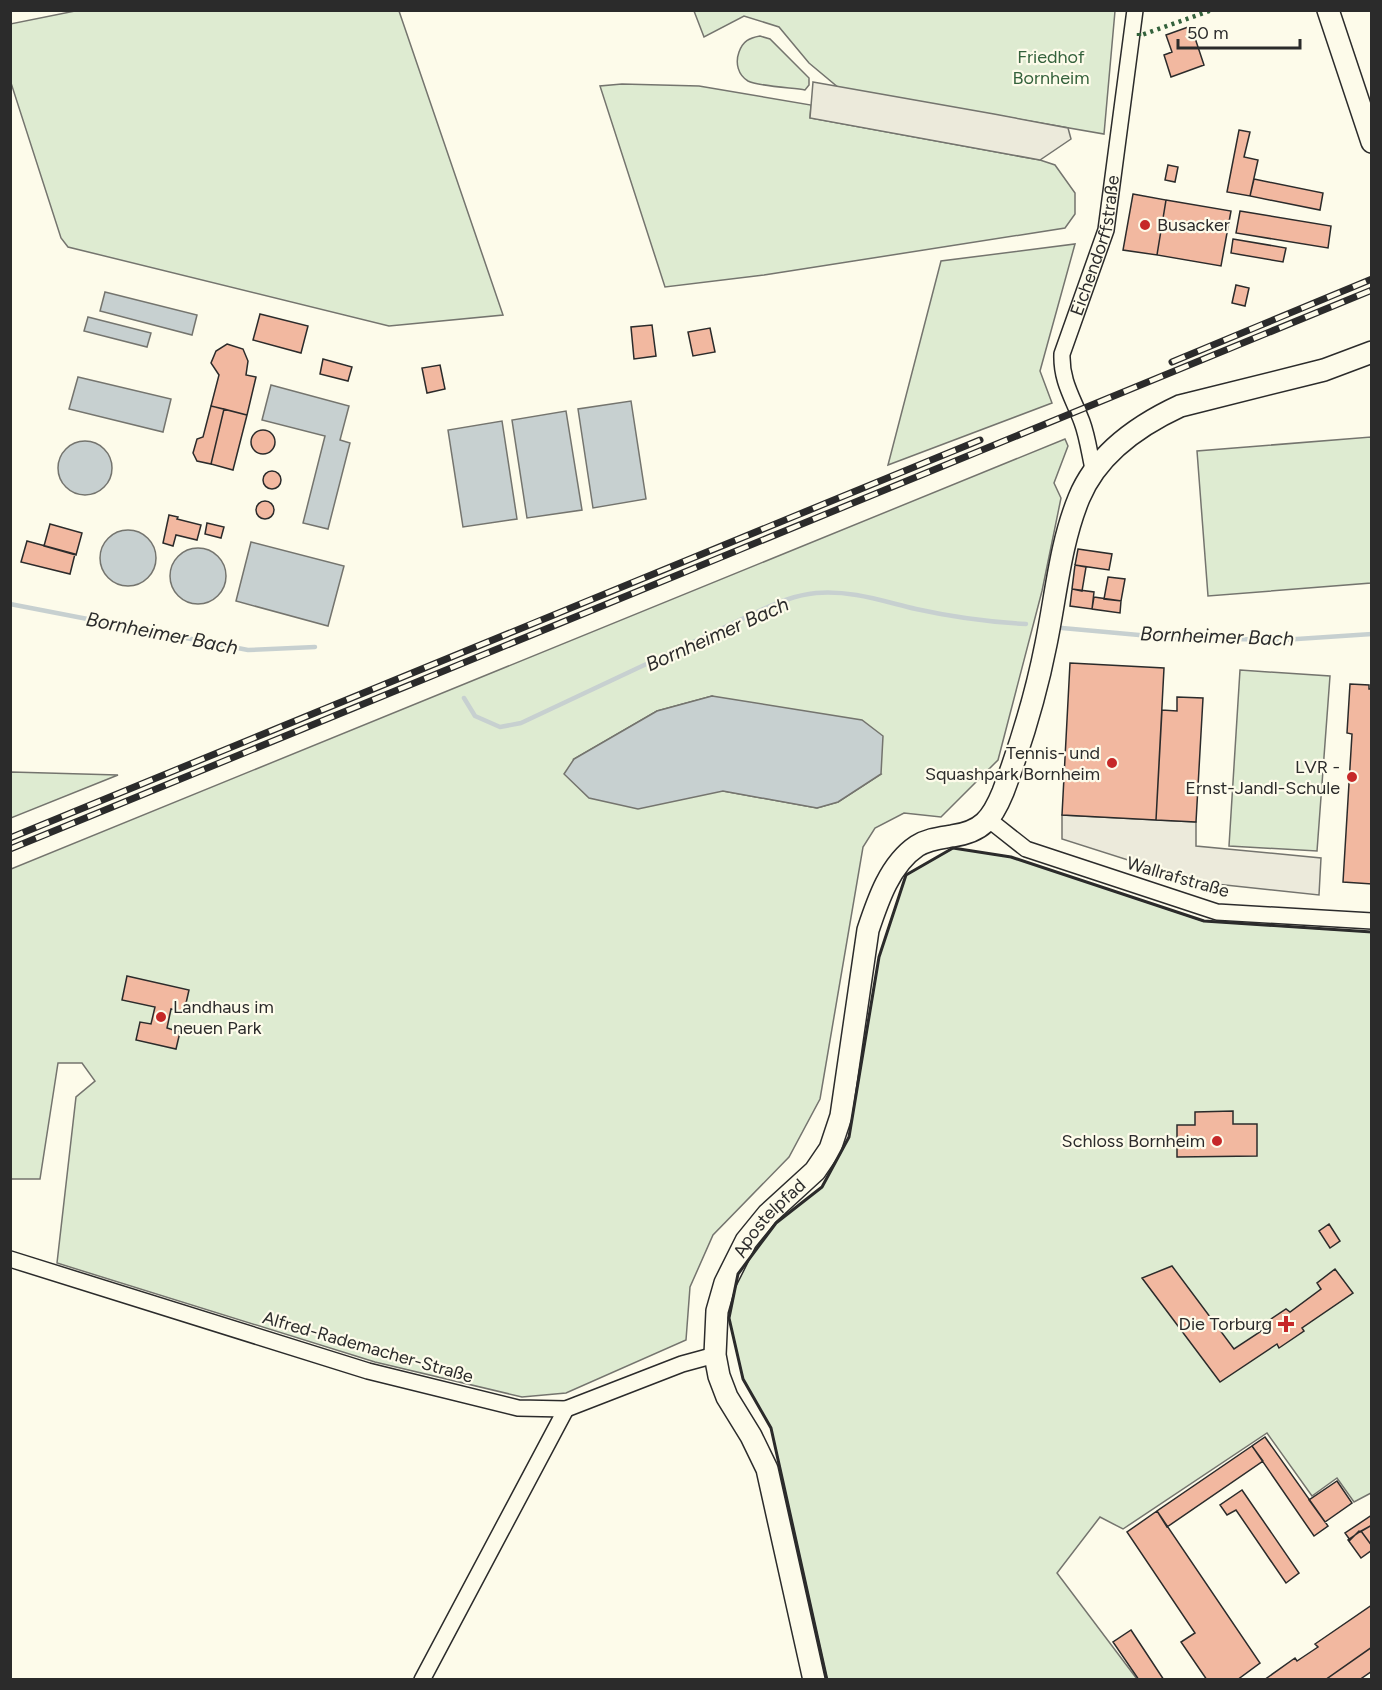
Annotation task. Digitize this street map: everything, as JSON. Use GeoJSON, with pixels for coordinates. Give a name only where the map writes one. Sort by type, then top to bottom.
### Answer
{"type":"FeatureCollection","features":[{"type":"Feature","properties":{"kind":"street","name":"Eichendorffstraße"},"geometry":{"type":"LineString","coordinates":[[1094,473],[1082,422],[1071,400],[1061,369],[1062,354],[1106,230],[1136,10]]}},
{"type":"Feature","properties":{"kind":"street"},"geometry":{"type":"LineString","coordinates":[[1328,10],[1371,142]]}},
{"type":"Feature","properties":{"kind":"street"},"geometry":{"type":"LineString","coordinates":[[988,819],[999,802],[1038,685],[1066,538],[1079,497],[1108,455],[1132,432],[1180,406],[1324,370],[1371,352]]}},
{"type":"Feature","properties":{"kind":"street","name":"Wallrafstraße"},"geometry":{"type":"LineString","coordinates":[[988,819],[1026,849],[1217,912],[1371,921]]}},
{"type":"Feature","properties":{"kind":"street","name":"Apostelpfad"},"geometry":{"type":"LineString","coordinates":[[814,1680],[767,1469],[723,1388],[716,1355],[717,1311],[722,1290],[732,1266],[747,1240],[768,1214],[815,1171],[836,1137],[868,930],[888,879],[905,855],[919,844],[936,838],[970,832],[980,828],[988,819]]}},
{"type":"Feature","properties":{"kind":"street","name":"Alfred-Rademacher-Straße"},"geometry":{"type":"LineString","coordinates":[[10,1258],[368,1371],[518,1408],[566,1409],[682,1364],[716,1355]]}},
{"type":"Feature","properties":{"kind":"street"},"geometry":{"type":"LineString","coordinates":[[422,1680],[566,1409]]}},
{"type":"Feature","properties":{"kind":"green space"},"geometry":{"type":"Polygon","coordinates":[[[75,11],[399,11],[503,315],[389,326],[68,247],[61,238],[11,83],[10,24],[75,11]]]}},
{"type":"Feature","properties":{"kind":"green space","name":"Friedhof Bornheim"},"geometry":{"type":"Polygon","coordinates":[[[694,11],[1115,11],[1104,134],[839,88],[809,63],[779,27],[744,16],[704,37],[694,11]]]}},
{"type":"Feature","properties":{"kind":"green space"},"geometry":{"type":"Polygon","coordinates":[[[760,36],[770,39],[809,78],[809,85],[805,90],[759,84],[748,81],[742,75],[737,64],[742,45],[760,36]]]}},
{"type":"Feature","properties":{"kind":"green space"},"geometry":{"type":"Polygon","coordinates":[[[622,84],[699,86],[811,105],[810,118],[1040,160],[1055,165],[1075,193],[1075,214],[1065,228],[764,275],[665,287],[600,86],[622,84]]]}},
{"type":"Feature","properties":{"kind":"green space"},"geometry":{"type":"Polygon","coordinates":[[[1075,244],[1040,371],[1052,403],[888,465],[941,261],[1075,244]]]}},
{"type":"Feature","properties":{"kind":"green space"},"geometry":{"type":"Polygon","coordinates":[[[1371,437],[1371,583],[1208,596],[1197,451],[1371,437]]]}},
{"type":"Feature","properties":{"kind":"green space"},"geometry":{"type":"Polygon","coordinates":[[[1065,439],[1068,446],[1054,483],[1061,498],[1042,591],[998,760],[941,817],[904,813],[875,828],[863,847],[820,1099],[789,1157],[713,1235],[690,1287],[686,1340],[566,1393],[522,1397],[375,1362],[57,1263],[76,1097],[95,1081],[82,1063],[58,1063],[40,1179],[11,1179],[11,869],[1065,439]],[[712,696],[657,711],[574,759],[723,791],[817,808],[838,802],[881,774],[712,696]]]}},
{"type":"Feature","properties":{"kind":"green space"},"geometry":{"type":"Polygon","coordinates":[[[1240,670],[1330,676],[1317,851],[1229,846],[1240,670]]]}},
{"type":"Feature","properties":{"kind":"green space"},"geometry":{"type":"Polygon","coordinates":[[[11,772],[118,775],[11,818],[11,772]]]}},
{"type":"Feature","properties":{"kind":"green space"},"geometry":{"type":"Polygon","coordinates":[[[953,848],[1011,857],[1203,921],[1371,932],[1371,1493],[1354,1502],[1337,1478],[1312,1496],[1267,1433],[1123,1529],[1100,1517],[1057,1573],[1137,1679],[827,1679],[771,1428],[743,1379],[729,1318],[738,1274],[776,1223],[822,1187],[849,1137],[879,957],[906,875],[953,848]]]}},
{"type":"Feature","properties":{"kind":"shaded area"},"geometry":{"type":"Polygon","coordinates":[[[813,82],[1068,128],[1071,139],[1040,160],[810,118],[813,82]]]}},
{"type":"Feature","properties":{"kind":"shaded area"},"geometry":{"type":"Polygon","coordinates":[[[105,292],[197,315],[192,335],[100,311],[105,292]]]}},
{"type":"Feature","properties":{"kind":"shaded area"},"geometry":{"type":"Polygon","coordinates":[[[88,317],[151,333],[147,347],[84,331],[88,317]]]}},
{"type":"Feature","properties":{"kind":"shaded area"},"geometry":{"type":"Polygon","coordinates":[[[78,377],[171,399],[163,432],[69,409],[78,377]]]}},
{"type":"Feature","properties":{"kind":"shaded area"},"geometry":{"type":"Polygon","coordinates":[[[271,385],[349,406],[340,440],[350,443],[328,529],[303,523],[325,436],[262,420],[271,385]]]}},
{"type":"Feature","properties":{"kind":"shaded area"},"geometry":{"type":"Polygon","coordinates":[[[631,401],[646,499],[593,508],[578,409],[631,401]]]}},
{"type":"Feature","properties":{"kind":"shaded area"},"geometry":{"type":"Polygon","coordinates":[[[566,411],[582,510],[527,518],[512,420],[566,411]]]}},
{"type":"Feature","properties":{"kind":"shaded area"},"geometry":{"type":"Polygon","coordinates":[[[502,421],[517,519],[463,527],[448,430],[502,421]]]}},
{"type":"Feature","properties":{"kind":"shaded area"},"geometry":{"type":"Polygon","coordinates":[[[80,441],[90,441],[100,445],[108,453],[112,468],[108,483],[100,491],[90,495],[80,495],[70,491],[62,483],[58,473],[58,463],[62,453],[70,445],[80,441]]]}},
{"type":"Feature","properties":{"kind":"shaded area"},"geometry":{"type":"Polygon","coordinates":[[[123,530],[133,530],[148,538],[154,547],[156,558],[154,569],[148,578],[133,586],[123,586],[112,581],[105,574],[100,563],[100,553],[105,542],[112,535],[123,530]]]}},
{"type":"Feature","properties":{"kind":"shaded area"},"geometry":{"type":"Polygon","coordinates":[[[251,542],[344,566],[328,626],[236,601],[251,542]]]}},
{"type":"Feature","properties":{"kind":"shaded area"},"geometry":{"type":"Polygon","coordinates":[[[198,548],[209,550],[218,556],[224,565],[226,576],[224,587],[218,596],[209,602],[198,604],[187,602],[178,596],[172,587],[170,576],[172,565],[178,556],[187,550],[198,548]]]}},
{"type":"Feature","properties":{"kind":"shaded area"},"geometry":{"type":"Polygon","coordinates":[[[712,696],[862,720],[883,736],[881,774],[838,802],[817,808],[723,791],[638,809],[589,798],[564,774],[574,759],[657,711],[712,696]]]}},
{"type":"Feature","properties":{"kind":"shaded area"},"geometry":{"type":"Polygon","coordinates":[[[1062,815],[1196,822],[1196,846],[1321,858],[1319,895],[1197,882],[1062,839],[1062,815]]]}},
{"type":"Feature","properties":{"kind":"building"},"geometry":{"type":"Polygon","coordinates":[[[1191,26],[1204,65],[1171,77],[1164,55],[1172,52],[1166,35],[1191,26]]]}},
{"type":"Feature","properties":{"kind":"building"},"geometry":{"type":"Polygon","coordinates":[[[1239,130],[1250,132],[1244,157],[1258,160],[1250,196],[1227,192],[1239,130]]]}},
{"type":"Feature","properties":{"kind":"building"},"geometry":{"type":"Polygon","coordinates":[[[1168,165],[1178,167],[1175,182],[1165,180],[1168,165]]]}},
{"type":"Feature","properties":{"kind":"building"},"geometry":{"type":"Polygon","coordinates":[[[1254,179],[1323,193],[1320,210],[1250,196],[1254,179]]]}},
{"type":"Feature","properties":{"kind":"building","name":"Busacker"},"geometry":{"type":"Polygon","coordinates":[[[1133,194],[1166,200],[1157,255],[1123,250],[1133,194]]]}},
{"type":"Feature","properties":{"kind":"building"},"geometry":{"type":"Polygon","coordinates":[[[1166,200],[1231,211],[1221,266],[1157,255],[1166,200]]]}},
{"type":"Feature","properties":{"kind":"building"},"geometry":{"type":"Polygon","coordinates":[[[1240,211],[1331,226],[1328,248],[1236,233],[1240,211]]]}},
{"type":"Feature","properties":{"kind":"building"},"geometry":{"type":"Polygon","coordinates":[[[1233,239],[1286,248],[1283,262],[1231,253],[1233,239]]]}},
{"type":"Feature","properties":{"kind":"building"},"geometry":{"type":"Polygon","coordinates":[[[1236,285],[1249,288],[1245,306],[1232,303],[1236,285]]]}},
{"type":"Feature","properties":{"kind":"building"},"geometry":{"type":"Polygon","coordinates":[[[260,314],[308,326],[301,353],[253,340],[260,314]]]}},
{"type":"Feature","properties":{"kind":"building"},"geometry":{"type":"Polygon","coordinates":[[[652,325],[656,356],[634,359],[631,327],[652,325]]]}},
{"type":"Feature","properties":{"kind":"building"},"geometry":{"type":"Polygon","coordinates":[[[710,328],[715,352],[693,356],[688,332],[710,328]]]}},
{"type":"Feature","properties":{"kind":"building"},"geometry":{"type":"Polygon","coordinates":[[[227,344],[243,349],[248,361],[246,375],[256,377],[247,415],[211,406],[219,375],[211,363],[216,351],[227,344]]]}},
{"type":"Feature","properties":{"kind":"building"},"geometry":{"type":"Polygon","coordinates":[[[323,359],[352,367],[348,381],[320,374],[323,359]]]}},
{"type":"Feature","properties":{"kind":"building"},"geometry":{"type":"Polygon","coordinates":[[[440,365],[445,389],[427,393],[422,368],[440,365]]]}},
{"type":"Feature","properties":{"kind":"building"},"geometry":{"type":"Polygon","coordinates":[[[211,406],[224,409],[211,464],[197,461],[193,453],[197,439],[203,437],[211,406]]]}},
{"type":"Feature","properties":{"kind":"building"},"geometry":{"type":"Polygon","coordinates":[[[224,409],[247,415],[233,470],[211,464],[224,409]]]}},
{"type":"Feature","properties":{"kind":"building"},"geometry":{"type":"Polygon","coordinates":[[[258,430],[268,430],[275,437],[275,447],[268,454],[258,454],[251,447],[251,437],[258,430]]]}},
{"type":"Feature","properties":{"kind":"building"},"geometry":{"type":"Polygon","coordinates":[[[268,471],[276,471],[281,476],[279,487],[268,489],[263,484],[263,476],[268,471]]]}},
{"type":"Feature","properties":{"kind":"building"},"geometry":{"type":"Polygon","coordinates":[[[265,501],[271,504],[274,510],[271,516],[265,519],[259,516],[256,510],[259,504],[265,501]]]}},
{"type":"Feature","properties":{"kind":"building"},"geometry":{"type":"Polygon","coordinates":[[[169,515],[201,525],[197,540],[176,535],[173,546],[163,543],[169,515]]]}},
{"type":"Feature","properties":{"kind":"building"},"geometry":{"type":"Polygon","coordinates":[[[207,523],[224,527],[221,538],[205,534],[207,523]]]}},
{"type":"Feature","properties":{"kind":"building"},"geometry":{"type":"Polygon","coordinates":[[[50,524],[82,533],[76,555],[44,546],[50,524]]]}},
{"type":"Feature","properties":{"kind":"building"},"geometry":{"type":"Polygon","coordinates":[[[27,541],[75,554],[70,574],[21,562],[27,541]]]}},
{"type":"Feature","properties":{"kind":"building"},"geometry":{"type":"Polygon","coordinates":[[[1078,549],[1112,554],[1109,570],[1075,565],[1078,549]]]}},
{"type":"Feature","properties":{"kind":"building"},"geometry":{"type":"Polygon","coordinates":[[[1075,565],[1086,567],[1082,591],[1072,589],[1075,565]]]}},
{"type":"Feature","properties":{"kind":"building"},"geometry":{"type":"Polygon","coordinates":[[[1108,577],[1125,579],[1121,601],[1104,599],[1108,577]]]}},
{"type":"Feature","properties":{"kind":"building"},"geometry":{"type":"Polygon","coordinates":[[[1072,589],[1094,592],[1092,609],[1070,606],[1072,589]]]}},
{"type":"Feature","properties":{"kind":"building"},"geometry":{"type":"Polygon","coordinates":[[[1094,597],[1121,601],[1120,613],[1092,609],[1094,597]]]}},
{"type":"Feature","properties":{"kind":"building","name":"Tennis- und Squashpark Bornheim"},"geometry":{"type":"Polygon","coordinates":[[[1070,663],[1164,668],[1156,820],[1062,815],[1070,663]]]}},
{"type":"Feature","properties":{"kind":"building"},"geometry":{"type":"Polygon","coordinates":[[[1350,684],[1369,685],[1369,689],[1372,689],[1372,884],[1343,882],[1352,734],[1347,733],[1350,684]]]}},
{"type":"Feature","properties":{"kind":"building"},"geometry":{"type":"Polygon","coordinates":[[[1177,697],[1203,698],[1196,822],[1156,820],[1162,710],[1177,711],[1177,697]]]}},
{"type":"Feature","properties":{"kind":"building","name":"Landhaus im neuen Park"},"geometry":{"type":"Polygon","coordinates":[[[127,976],[189,990],[184,1012],[171,1009],[167,1028],[180,1032],[176,1049],[136,1040],[140,1022],[151,1024],[155,1007],[122,1000],[127,976]]]}},
{"type":"Feature","properties":{"kind":"building","name":"Schloss Bornheim"},"geometry":{"type":"Polygon","coordinates":[[[1233,1111],[1233,1124],[1257,1124],[1257,1156],[1177,1157],[1177,1125],[1195,1125],[1195,1112],[1233,1111]]]}},
{"type":"Feature","properties":{"kind":"building"},"geometry":{"type":"Polygon","coordinates":[[[1329,1224],[1340,1241],[1330,1248],[1319,1231],[1329,1224]]]}},
{"type":"Feature","properties":{"kind":"building","name":"Die Torburg"},"geometry":{"type":"Polygon","coordinates":[[[1172,1266],[1234,1349],[1266,1328],[1265,1323],[1286,1309],[1290,1312],[1321,1289],[1317,1283],[1335,1269],[1353,1293],[1302,1328],[1304,1331],[1282,1346],[1279,1348],[1277,1344],[1220,1382],[1142,1278],[1172,1266]]]}},
{"type":"Feature","properties":{"kind":"building"},"geometry":{"type":"Polygon","coordinates":[[[1265,1437],[1328,1526],[1314,1536],[1252,1446],[1265,1437]]]}},
{"type":"Feature","properties":{"kind":"building"},"geometry":{"type":"Polygon","coordinates":[[[1252,1446],[1263,1461],[1167,1527],[1157,1511],[1252,1446]]]}},
{"type":"Feature","properties":{"kind":"building"},"geometry":{"type":"Polygon","coordinates":[[[1337,1481],[1352,1503],[1325,1522],[1309,1500],[1337,1481]]]}},
{"type":"Feature","properties":{"kind":"building"},"geometry":{"type":"Polygon","coordinates":[[[1242,1490],[1299,1573],[1286,1583],[1236,1510],[1227,1515],[1220,1505],[1242,1490]]]}},
{"type":"Feature","properties":{"kind":"building"},"geometry":{"type":"Polygon","coordinates":[[[1157,1511],[1260,1663],[1237,1680],[1207,1680],[1181,1642],[1195,1633],[1127,1532],[1157,1511]]]}},
{"type":"Feature","properties":{"kind":"building"},"geometry":{"type":"Polygon","coordinates":[[[1372,1515],[1372,1525],[1359,1531],[1350,1540],[1345,1533],[1372,1515]]]}},
{"type":"Feature","properties":{"kind":"building"},"geometry":{"type":"Polygon","coordinates":[[[1372,1525],[1372,1546],[1361,1531],[1372,1525]]]}},
{"type":"Feature","properties":{"kind":"building"},"geometry":{"type":"Polygon","coordinates":[[[1361,1531],[1372,1546],[1372,1550],[1361,1558],[1348,1540],[1361,1531]]]}},
{"type":"Feature","properties":{"kind":"building"},"geometry":{"type":"Polygon","coordinates":[[[1372,1605],[1372,1647],[1325,1680],[1264,1680],[1295,1658],[1297,1661],[1318,1647],[1315,1644],[1372,1605]]]}},
{"type":"Feature","properties":{"kind":"building"},"geometry":{"type":"Polygon","coordinates":[[[1131,1630],[1164,1680],[1139,1680],[1113,1642],[1131,1630]]]}},
{"type":"Feature","properties":{"kind":"building"},"geometry":{"type":"Polygon","coordinates":[[[1372,1647],[1372,1671],[1359,1680],[1325,1680],[1372,1647]]]}},
{"type":"Feature","properties":{"kind":"waterway","name":"Bornheimer Bach"},"geometry":{"type":"LineString","coordinates":[[464,698],[475,716],[500,727],[521,723],[779,602],[808,594],[842,593],[943,614],[1026,624]]}},
{"type":"Feature","properties":{"kind":"waterway","name":"Bornheimer Bach"},"geometry":{"type":"LineString","coordinates":[[10,604],[248,650],[315,647]]}},
{"type":"Feature","properties":{"kind":"waterway","name":"Bornheimer Bach"},"geometry":{"type":"LineString","coordinates":[[1062,628],[1172,638],[1282,640],[1372,634]]}},
{"type":"Feature","properties":{"kind":"railway"},"geometry":{"type":"LineString","coordinates":[[1172,362],[1372,279]]}},
{"type":"Feature","properties":{"kind":"railway"},"geometry":{"type":"LineString","coordinates":[[10,849],[1372,290]]}},
{"type":"Feature","properties":{"kind":"railway"},"geometry":{"type":"LineString","coordinates":[[10,838],[980,440]]}},
{"type":"Feature","properties":{"kind":"hedge"},"geometry":{"type":"LineString","coordinates":[[1139,33],[1139,36],[1212,10]]}},
{"type":"Feature","properties":{"kind":"wall"},"geometry":{"type":"LineString","coordinates":[[827,1680],[771,1428],[743,1379],[729,1318],[738,1274],[776,1223],[822,1187],[849,1137],[879,957],[906,875],[953,848],[1011,857],[1204,921],[1372,932]]}},
{"type":"Feature","properties":{"kind":"place","name":"Busacker"},"geometry":{"type":"Point","coordinates":[1145,225]}},
{"type":"Feature","properties":{"kind":"place","name":"Tennis- und Squashpark Bornheim"},"geometry":{"type":"Point","coordinates":[1112,763]}},
{"type":"Feature","properties":{"kind":"place","name":"LVR - Ernst-Jandl-Schule"},"geometry":{"type":"Point","coordinates":[1352,777]}},
{"type":"Feature","properties":{"kind":"place","name":"Landhaus im neuen Park"},"geometry":{"type":"Point","coordinates":[161,1017]}},
{"type":"Feature","properties":{"kind":"place","name":"Schloss Bornheim"},"geometry":{"type":"Point","coordinates":[1217,1141]}},
{"type":"Feature","properties":{"kind":"place","name":"Die Torburg"},"geometry":{"type":"Point","coordinates":[1286,1324]}}]}
